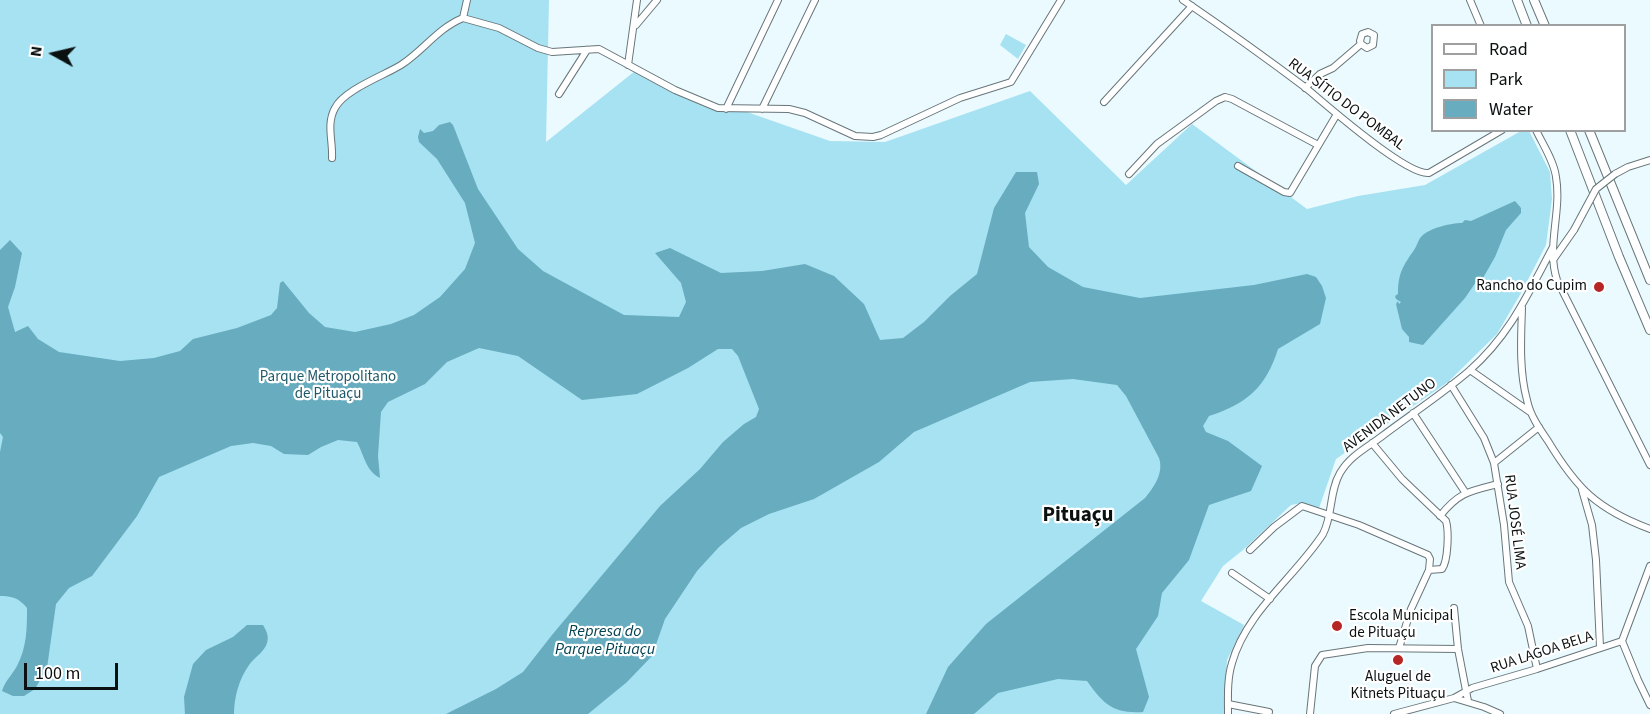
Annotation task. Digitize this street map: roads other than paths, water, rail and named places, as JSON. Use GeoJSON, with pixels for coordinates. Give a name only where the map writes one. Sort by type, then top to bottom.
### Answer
{"type":"FeatureCollection","features":[{"type":"Feature","properties":{"kind":"main road"},"geometry":{"type":"LineString","coordinates":[[1517,0],[1526,24]]}},
{"type":"Feature","properties":{"kind":"main road"},"geometry":{"type":"LineString","coordinates":[[1534,0],[1544,24]]}},
{"type":"Feature","properties":{"kind":"main road"},"geometry":{"type":"LineString","coordinates":[[1571,132],[1650,330]]}},
{"type":"Feature","properties":{"kind":"main road"},"geometry":{"type":"LineString","coordinates":[[1590,132],[1650,280]]}},
{"type":"Feature","properties":{"kind":"street"},"geometry":{"type":"LineString","coordinates":[[464,18],[467,0]]}},
{"type":"Feature","properties":{"kind":"street"},"geometry":{"type":"LineString","coordinates":[[628,64],[637,0]]}},
{"type":"Feature","properties":{"kind":"street"},"geometry":{"type":"LineString","coordinates":[[634,28],[657,0]]}},
{"type":"Feature","properties":{"kind":"street"},"geometry":{"type":"LineString","coordinates":[[726,110],[778,0]]}},
{"type":"Feature","properties":{"kind":"street"},"geometry":{"type":"LineString","coordinates":[[762,109],[815,0]]}},
{"type":"Feature","properties":{"kind":"street"},"geometry":{"type":"LineString","coordinates":[[332,158],[331,125],[333,112],[338,103],[360,87],[400,65],[445,28],[464,18],[499,28],[537,48],[552,52],[599,49],[687,97],[726,110],[782,108],[797,110],[855,136],[873,137],[960,98],[1011,82],[1061,0]]}},
{"type":"Feature","properties":{"kind":"street","name":"RUA SÍTIO DO POMBAL"},"geometry":{"type":"LineString","coordinates":[[1183,0],[1305,88],[1385,152],[1411,168],[1426,174],[1499,132]]}},
{"type":"Feature","properties":{"kind":"street"},"geometry":{"type":"LineString","coordinates":[[1470,0],[1480,24]]}},
{"type":"Feature","properties":{"kind":"street"},"geometry":{"type":"LineString","coordinates":[[1104,102],[1192,6]]}},
{"type":"Feature","properties":{"kind":"street"},"geometry":{"type":"LineString","coordinates":[[1305,88],[1361,44]]}},
{"type":"Feature","properties":{"kind":"street"},"geometry":{"type":"LineString","coordinates":[[559,94],[587,50]]}},
{"type":"Feature","properties":{"kind":"street"},"geometry":{"type":"LineString","coordinates":[[1129,174],[1157,144],[1225,97],[1318,145]]}},
{"type":"Feature","properties":{"kind":"street"},"geometry":{"type":"LineString","coordinates":[[1238,166],[1284,192],[1290,193],[1336,114]]}},
{"type":"Feature","properties":{"kind":"street"},"geometry":{"type":"LineString","coordinates":[[1537,132],[1555,169],[1556,177],[1558,200],[1553,247],[1554,270],[1563,293],[1650,465]]}},
{"type":"Feature","properties":{"kind":"street"},"geometry":{"type":"LineString","coordinates":[[1553,260],[1574,230],[1596,189],[1628,166],[1650,160]]}},
{"type":"Feature","properties":{"kind":"street","name":"AVENIDA NETUNO"},"geometry":{"type":"LineString","coordinates":[[1228,714],[1230,670],[1235,652],[1246,630],[1326,528],[1331,499],[1340,473],[1349,460],[1470,370],[1505,333],[1522,307],[1553,247]]}},
{"type":"Feature","properties":{"kind":"street"},"geometry":{"type":"LineString","coordinates":[[1522,307],[1523,381],[1530,412],[1581,489],[1592,525],[1600,647]]}},
{"type":"Feature","properties":{"kind":"street"},"geometry":{"type":"LineString","coordinates":[[1470,370],[1530,412]]}},
{"type":"Feature","properties":{"kind":"street","name":"RUA JOSÉ LIMA"},"geometry":{"type":"LineString","coordinates":[[1451,385],[1484,438],[1494,463],[1509,582],[1528,626],[1537,669]]}},
{"type":"Feature","properties":{"kind":"street"},"geometry":{"type":"LineString","coordinates":[[1413,413],[1465,492]]}},
{"type":"Feature","properties":{"kind":"street"},"geometry":{"type":"LineString","coordinates":[[1494,463],[1539,427]]}},
{"type":"Feature","properties":{"kind":"street"},"geometry":{"type":"LineString","coordinates":[[1372,443],[1402,479],[1446,521],[1448,527],[1447,562],[1442,569],[1429,570]]}},
{"type":"Feature","properties":{"kind":"street"},"geometry":{"type":"LineString","coordinates":[[1440,516],[1449,504],[1465,492],[1498,484]]}},
{"type":"Feature","properties":{"kind":"street"},"geometry":{"type":"LineString","coordinates":[[1581,489],[1614,514],[1650,529]]}},
{"type":"Feature","properties":{"kind":"street"},"geometry":{"type":"LineString","coordinates":[[1250,550],[1298,507],[1306,506],[1359,525],[1428,555],[1429,570],[1411,609],[1400,648]]}},
{"type":"Feature","properties":{"kind":"street"},"geometry":{"type":"LineString","coordinates":[[1650,566],[1622,641],[1650,705]]}},
{"type":"Feature","properties":{"kind":"street"},"geometry":{"type":"LineString","coordinates":[[1232,573],[1270,598]]}},
{"type":"Feature","properties":{"kind":"street"},"geometry":{"type":"LineString","coordinates":[[1454,608],[1458,649],[1468,701]]}},
{"type":"Feature","properties":{"kind":"street","name":"RUA LAGOA BELA"},"geometry":{"type":"LineString","coordinates":[[1394,714],[1454,698],[1466,691],[1622,641]]}},
{"type":"Feature","properties":{"kind":"street"},"geometry":{"type":"LineString","coordinates":[[1310,714],[1315,666],[1322,655],[1341,651],[1400,648],[1458,649]]}},
{"type":"Feature","properties":{"kind":"street"},"geometry":{"type":"LineString","coordinates":[[1454,698],[1500,714]]}},
{"type":"Feature","properties":{"kind":"street"},"geometry":{"type":"LineString","coordinates":[[1228,704],[1269,712]]}},
{"type":"Feature","properties":{"kind":"water","name":"Represa do Parque Pituaçu"},"geometry":{"type":"Polygon","coordinates":[[[450,122],[478,189],[518,249],[543,271],[624,315],[679,317],[686,302],[681,283],[655,253],[670,248],[721,273],[762,271],[805,264],[834,276],[864,304],[880,340],[903,338],[977,274],[994,208],[1016,172],[1037,172],[1039,184],[1025,213],[1029,247],[1048,267],[1083,287],[1140,298],[1254,285],[1307,274],[1316,277],[1326,298],[1320,324],[1278,349],[1268,374],[1261,384],[1244,400],[1209,416],[1203,426],[1206,432],[1228,441],[1262,466],[1251,491],[1209,505],[1189,560],[1162,593],[1158,616],[1136,649],[1149,697],[1143,712],[1123,711],[1109,706],[1087,681],[1058,679],[998,693],[974,714],[926,714],[948,667],[986,624],[1145,498],[1157,480],[1160,469],[1159,458],[1126,396],[1117,385],[1073,379],[1030,382],[914,432],[879,462],[814,499],[769,514],[741,528],[697,571],[665,619],[652,656],[627,682],[588,714],[446,714],[496,689],[523,672],[660,506],[700,469],[723,442],[756,417],[759,409],[738,356],[732,349],[718,349],[688,368],[637,394],[582,400],[518,356],[479,348],[447,362],[425,384],[388,402],[381,412],[378,456],[380,478],[368,467],[357,442],[338,440],[308,455],[284,454],[271,446],[253,443],[231,446],[159,477],[137,516],[92,576],[69,588],[56,604],[47,668],[35,689],[24,696],[13,696],[2,691],[23,652],[27,608],[15,598],[0,596],[0,452],[3,437],[0,433],[0,250],[10,240],[22,253],[8,307],[15,332],[28,326],[38,339],[59,352],[120,361],[154,358],[180,351],[193,339],[237,328],[271,315],[277,308],[280,283],[283,281],[309,313],[325,327],[355,332],[391,324],[414,315],[440,297],[465,269],[475,243],[465,203],[437,159],[419,142],[420,129],[424,133],[433,131],[439,125],[450,122]]]}},
{"type":"Feature","properties":{"kind":"water"},"geometry":{"type":"Polygon","coordinates":[[[1515,201],[1521,208],[1521,213],[1506,230],[1483,278],[1478,279],[1465,298],[1423,345],[1409,342],[1409,337],[1402,329],[1396,304],[1398,301],[1399,304],[1401,302],[1395,296],[1398,294],[1402,270],[1420,238],[1435,229],[1462,223],[1465,220],[1471,221],[1515,201]]]}},
{"type":"Feature","properties":{"kind":"water"},"geometry":{"type":"Polygon","coordinates":[[[247,625],[263,625],[268,641],[242,676],[236,695],[234,714],[185,714],[184,697],[193,664],[206,650],[233,637],[247,625]]]}},
{"type":"Feature","properties":{"kind":"place","name":"Rancho do Cupim"},"geometry":{"type":"Point","coordinates":[1599,287]}},
{"type":"Feature","properties":{"kind":"place","name":"Escola Municipal de Pituaçu"},"geometry":{"type":"Point","coordinates":[1337,626]}},
{"type":"Feature","properties":{"kind":"place","name":"Aluguel de Kitnets Pituaçu"},"geometry":{"type":"Point","coordinates":[1398,660]}},
{"type":"Feature","properties":{"kind":"district","name":"Pituaçu"},"geometry":{"type":"Point","coordinates":[1078,516]}},
{"type":"Feature","properties":{"kind":"park label","name":"Parque Metropolitano de Pituaçu"},"geometry":{"type":"Point","coordinates":[328,386]}}]}
